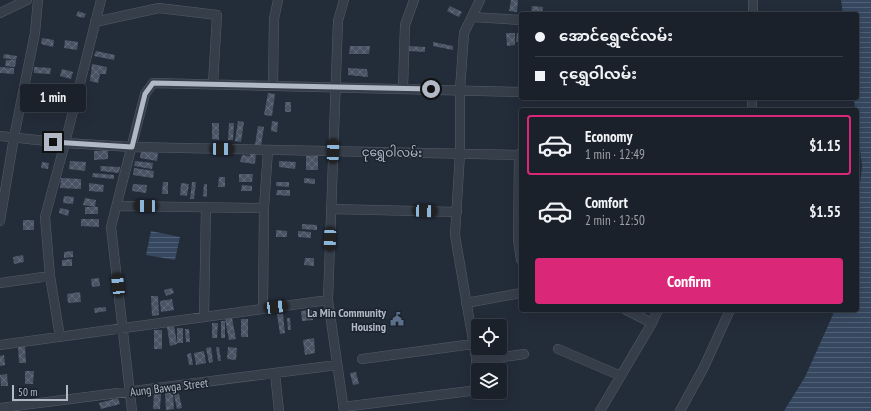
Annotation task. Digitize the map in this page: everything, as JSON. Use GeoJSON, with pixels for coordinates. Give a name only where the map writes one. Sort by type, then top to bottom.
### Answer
{"type":"FeatureCollection","features":[{"type":"Feature","properties":{"kind":"street"},"geometry":{"type":"LineString","coordinates":[[0,12],[26,0]]}},
{"type":"Feature","properties":{"kind":"street"},"geometry":{"type":"LineString","coordinates":[[0,221],[14,137],[35,33],[38,0]]}},
{"type":"Feature","properties":{"kind":"street"},"geometry":{"type":"LineString","coordinates":[[60,337],[50,276],[46,217],[101,0]]}},
{"type":"Feature","properties":{"kind":"street"},"geometry":{"type":"LineString","coordinates":[[273,85],[274,19],[278,0]]}},
{"type":"Feature","properties":{"kind":"street"},"geometry":{"type":"LineString","coordinates":[[344,0],[338,21],[328,300],[343,409],[471,391]]}},
{"type":"Feature","properties":{"kind":"street"},"geometry":{"type":"LineString","coordinates":[[403,88],[405,25],[414,0]]}},
{"type":"Feature","properties":{"kind":"street"},"geometry":{"type":"LineString","coordinates":[[471,332],[455,235],[460,153],[460,90],[464,33],[480,0]]}},
{"type":"Feature","properties":{"kind":"street"},"geometry":{"type":"LineString","coordinates":[[753,0],[753,12]]}},
{"type":"Feature","properties":{"kind":"street"},"geometry":{"type":"LineString","coordinates":[[95,22],[159,8],[217,15],[213,84]]}},
{"type":"Feature","properties":{"kind":"street"},"geometry":{"type":"LineString","coordinates":[[472,17],[519,20]]}},
{"type":"Feature","properties":{"kind":"street"},"geometry":{"type":"LineString","coordinates":[[132,411],[111,227],[145,94],[153,83],[519,92]]}},
{"type":"Feature","properties":{"kind":"street","name":"ငုရွှေဝါလမ်း"},"geometry":{"type":"LineString","coordinates":[[0,136],[65,143],[132,147],[519,154]]}},
{"type":"Feature","properties":{"kind":"street"},"geometry":{"type":"LineString","coordinates":[[263,309],[264,208],[268,150]]}},
{"type":"Feature","properties":{"kind":"street"},"geometry":{"type":"LineString","coordinates":[[519,197],[519,247]]}},
{"type":"Feature","properties":{"kind":"street"},"geometry":{"type":"LineString","coordinates":[[116,206],[264,208]]}},
{"type":"Feature","properties":{"kind":"street"},"geometry":{"type":"LineString","coordinates":[[204,317],[206,207]]}},
{"type":"Feature","properties":{"kind":"street"},"geometry":{"type":"LineString","coordinates":[[331,209],[457,212]]}},
{"type":"Feature","properties":{"kind":"street"},"geometry":{"type":"LineString","coordinates":[[0,283],[50,276]]}},
{"type":"Feature","properties":{"kind":"street"},"geometry":{"type":"LineString","coordinates":[[466,303],[519,293]]}},
{"type":"Feature","properties":{"kind":"street"},"geometry":{"type":"LineString","coordinates":[[0,345],[328,300]]}},
{"type":"Feature","properties":{"kind":"street"},"geometry":{"type":"LineString","coordinates":[[630,312],[652,323]]}},
{"type":"Feature","properties":{"kind":"street"},"geometry":{"type":"LineString","coordinates":[[600,411],[657,312]]}},
{"type":"Feature","properties":{"kind":"street"},"geometry":{"type":"LineString","coordinates":[[680,411],[704,367],[729,312]]}},
{"type":"Feature","properties":{"kind":"street"},"geometry":{"type":"LineString","coordinates":[[362,359],[471,344]]}},
{"type":"Feature","properties":{"kind":"street"},"geometry":{"type":"LineString","coordinates":[[558,349],[621,376]]}},
{"type":"Feature","properties":{"kind":"street"},"geometry":{"type":"LineString","coordinates":[[486,363],[524,354]]}},
{"type":"Feature","properties":{"kind":"street","name":"Aung Bawga Street"},"geometry":{"type":"LineString","coordinates":[[0,408],[337,365]]}},
{"type":"Feature","properties":{"kind":"street"},"geometry":{"type":"LineString","coordinates":[[275,373],[279,411]]}},
{"type":"Feature","properties":{"kind":"water"},"geometry":{"type":"Polygon","coordinates":[[[841,0],[871,0],[871,411],[784,411],[805,377],[834,312],[859,312],[859,192],[862,166],[859,141],[859,108],[855,108],[854,100],[859,100],[859,12],[843,12],[841,0]]]}},
{"type":"Feature","properties":{"kind":"water"},"geometry":{"type":"Polygon","coordinates":[[[151,231],[180,237],[175,260],[146,255],[151,231]]]}},
{"type":"Feature","properties":{"kind":"building"},"geometry":{"type":"Polygon","coordinates":[[[511,0],[518,0],[517,12],[509,11],[511,0]]]}},
{"type":"Feature","properties":{"kind":"building"},"geometry":{"type":"Polygon","coordinates":[[[450,6],[462,12],[459,17],[447,11],[450,6]]]}},
{"type":"Feature","properties":{"kind":"building"},"geometry":{"type":"Polygon","coordinates":[[[532,6],[543,7],[542,12],[531,12],[532,6]]]}},
{"type":"Feature","properties":{"kind":"building"},"geometry":{"type":"Polygon","coordinates":[[[78,11],[86,14],[84,18],[76,16],[78,11]]]}},
{"type":"Feature","properties":{"kind":"building"},"geometry":{"type":"Polygon","coordinates":[[[506,33],[515,33],[515,45],[507,46],[506,33]]]}},
{"type":"Feature","properties":{"kind":"building"},"geometry":{"type":"Polygon","coordinates":[[[517,33],[519,33],[519,42],[516,42],[517,33]]]}},
{"type":"Feature","properties":{"kind":"building"},"geometry":{"type":"Polygon","coordinates":[[[42,38],[54,40],[53,47],[41,44],[42,38]]]}},
{"type":"Feature","properties":{"kind":"building"},"geometry":{"type":"Polygon","coordinates":[[[65,40],[78,42],[77,50],[64,48],[65,40]]]}},
{"type":"Feature","properties":{"kind":"building"},"geometry":{"type":"Polygon","coordinates":[[[433,42],[453,46],[453,50],[433,46],[433,42]]]}},
{"type":"Feature","properties":{"kind":"building"},"geometry":{"type":"Polygon","coordinates":[[[350,46],[370,46],[369,54],[349,54],[350,46]]]}},
{"type":"Feature","properties":{"kind":"building"},"geometry":{"type":"Polygon","coordinates":[[[409,46],[425,47],[425,52],[409,51],[409,46]]]}},
{"type":"Feature","properties":{"kind":"building"},"geometry":{"type":"Polygon","coordinates":[[[96,51],[115,55],[114,60],[94,56],[96,51]]]}},
{"type":"Feature","properties":{"kind":"building"},"geometry":{"type":"Polygon","coordinates":[[[4,54],[17,56],[16,60],[3,58],[4,54]]]}},
{"type":"Feature","properties":{"kind":"building"},"geometry":{"type":"Polygon","coordinates":[[[6,60],[16,60],[15,67],[5,66],[6,60]]]}},
{"type":"Feature","properties":{"kind":"building"},"geometry":{"type":"Polygon","coordinates":[[[92,64],[107,67],[106,74],[100,74],[98,83],[90,81],[92,64]]]}},
{"type":"Feature","properties":{"kind":"building"},"geometry":{"type":"Polygon","coordinates":[[[0,67],[14,68],[14,74],[0,73],[0,67]]]}},
{"type":"Feature","properties":{"kind":"building"},"geometry":{"type":"Polygon","coordinates":[[[34,67],[51,68],[50,74],[34,73],[34,67]]]}},
{"type":"Feature","properties":{"kind":"building"},"geometry":{"type":"Polygon","coordinates":[[[348,68],[367,69],[368,77],[348,75],[348,68]]]}},
{"type":"Feature","properties":{"kind":"building"},"geometry":{"type":"Polygon","coordinates":[[[62,69],[73,72],[71,79],[60,76],[62,69]]]}},
{"type":"Feature","properties":{"kind":"building"},"geometry":{"type":"Polygon","coordinates":[[[268,93],[275,94],[272,116],[264,115],[268,93]]]}},
{"type":"Feature","properties":{"kind":"building"},"geometry":{"type":"Polygon","coordinates":[[[30,100],[42,101],[41,107],[29,106],[30,100]]]}},
{"type":"Feature","properties":{"kind":"building"},"geometry":{"type":"Polygon","coordinates":[[[285,102],[291,102],[291,112],[285,112],[285,102]]]}},
{"type":"Feature","properties":{"kind":"building"},"geometry":{"type":"Polygon","coordinates":[[[238,121],[244,122],[241,142],[235,141],[238,121]]]}},
{"type":"Feature","properties":{"kind":"building"},"geometry":{"type":"Polygon","coordinates":[[[272,121],[278,122],[277,132],[271,131],[272,121]]]}},
{"type":"Feature","properties":{"kind":"building"},"geometry":{"type":"Polygon","coordinates":[[[212,123],[219,123],[219,140],[212,139],[212,123]]]}},
{"type":"Feature","properties":{"kind":"building"},"geometry":{"type":"Polygon","coordinates":[[[229,123],[234,123],[233,140],[228,140],[229,123]]]}},
{"type":"Feature","properties":{"kind":"building"},"geometry":{"type":"Polygon","coordinates":[[[258,126],[264,127],[261,146],[255,145],[258,126]]]}},
{"type":"Feature","properties":{"kind":"building"},"geometry":{"type":"Polygon","coordinates":[[[108,150],[108,159],[94,160],[94,151],[108,150]]]}},
{"type":"Feature","properties":{"kind":"building"},"geometry":{"type":"Polygon","coordinates":[[[141,151],[158,153],[157,161],[140,158],[141,151]]]}},
{"type":"Feature","properties":{"kind":"building"},"geometry":{"type":"Polygon","coordinates":[[[250,152],[256,152],[255,164],[240,162],[242,155],[250,156],[250,152]]]}},
{"type":"Feature","properties":{"kind":"building"},"geometry":{"type":"Polygon","coordinates":[[[306,156],[318,156],[318,170],[306,170],[306,156]]]}},
{"type":"Feature","properties":{"kind":"building"},"geometry":{"type":"Polygon","coordinates":[[[70,161],[86,162],[85,171],[69,169],[70,161]]]}},
{"type":"Feature","properties":{"kind":"building"},"geometry":{"type":"Polygon","coordinates":[[[135,161],[153,163],[152,169],[134,166],[135,161]]]}},
{"type":"Feature","properties":{"kind":"building"},"geometry":{"type":"Polygon","coordinates":[[[279,161],[296,162],[295,169],[279,167],[279,161]]]}},
{"type":"Feature","properties":{"kind":"building"},"geometry":{"type":"Polygon","coordinates":[[[42,162],[49,163],[48,169],[41,168],[42,162]]]}},
{"type":"Feature","properties":{"kind":"building"},"geometry":{"type":"Polygon","coordinates":[[[100,166],[120,167],[119,173],[101,171],[100,166]]]}},
{"type":"Feature","properties":{"kind":"building"},"geometry":{"type":"Polygon","coordinates":[[[134,168],[154,171],[153,178],[133,175],[134,168]]]}},
{"type":"Feature","properties":{"kind":"building"},"geometry":{"type":"Polygon","coordinates":[[[93,173],[114,175],[114,179],[92,177],[93,173]]]}},
{"type":"Feature","properties":{"kind":"building"},"geometry":{"type":"Polygon","coordinates":[[[239,174],[253,174],[252,182],[239,182],[239,174]]]}},
{"type":"Feature","properties":{"kind":"building"},"geometry":{"type":"Polygon","coordinates":[[[219,177],[225,177],[225,187],[218,187],[219,177]]]}},
{"type":"Feature","properties":{"kind":"building"},"geometry":{"type":"Polygon","coordinates":[[[61,178],[81,179],[81,189],[60,188],[61,178]]]}},
{"type":"Feature","properties":{"kind":"building"},"geometry":{"type":"Polygon","coordinates":[[[304,178],[315,179],[315,184],[304,183],[304,178]]]}},
{"type":"Feature","properties":{"kind":"building"},"geometry":{"type":"Polygon","coordinates":[[[163,182],[168,182],[168,194],[162,194],[163,182]]]}},
{"type":"Feature","properties":{"kind":"building"},"geometry":{"type":"Polygon","coordinates":[[[192,182],[196,182],[194,199],[190,199],[192,182]]]}},
{"type":"Feature","properties":{"kind":"building"},"geometry":{"type":"Polygon","coordinates":[[[276,182],[289,182],[289,187],[276,186],[276,182]]]}},
{"type":"Feature","properties":{"kind":"building"},"geometry":{"type":"Polygon","coordinates":[[[89,183],[104,185],[103,192],[89,191],[89,183]]]}},
{"type":"Feature","properties":{"kind":"building"},"geometry":{"type":"Polygon","coordinates":[[[181,183],[189,184],[187,196],[180,195],[181,183]]]}},
{"type":"Feature","properties":{"kind":"building"},"geometry":{"type":"Polygon","coordinates":[[[133,184],[147,185],[146,193],[132,191],[133,184]]]}},
{"type":"Feature","properties":{"kind":"building"},"geometry":{"type":"Polygon","coordinates":[[[204,184],[207,184],[207,197],[203,196],[204,184]]]}},
{"type":"Feature","properties":{"kind":"building"},"geometry":{"type":"Polygon","coordinates":[[[242,185],[252,186],[252,191],[241,191],[242,185]]]}},
{"type":"Feature","properties":{"kind":"building"},"geometry":{"type":"Polygon","coordinates":[[[277,190],[290,190],[290,196],[276,195],[277,190]]]}},
{"type":"Feature","properties":{"kind":"building"},"geometry":{"type":"Polygon","coordinates":[[[64,196],[74,197],[73,204],[63,203],[64,196]]]}},
{"type":"Feature","properties":{"kind":"building"},"geometry":{"type":"Polygon","coordinates":[[[85,198],[96,200],[95,207],[83,205],[85,198]]]}},
{"type":"Feature","properties":{"kind":"building"},"geometry":{"type":"Polygon","coordinates":[[[85,207],[98,207],[98,214],[85,214],[85,207]]]}},
{"type":"Feature","properties":{"kind":"building"},"geometry":{"type":"Polygon","coordinates":[[[60,208],[69,210],[68,216],[59,213],[60,208]]]}},
{"type":"Feature","properties":{"kind":"building"},"geometry":{"type":"Polygon","coordinates":[[[81,219],[99,219],[99,227],[81,226],[81,219]]]}},
{"type":"Feature","properties":{"kind":"building"},"geometry":{"type":"Polygon","coordinates":[[[23,220],[34,220],[34,230],[23,230],[23,220]]]}},
{"type":"Feature","properties":{"kind":"building"},"geometry":{"type":"Polygon","coordinates":[[[302,224],[317,225],[317,230],[302,229],[302,224]]]}},
{"type":"Feature","properties":{"kind":"building"},"geometry":{"type":"Polygon","coordinates":[[[276,230],[287,231],[287,237],[276,237],[276,230]]]}},
{"type":"Feature","properties":{"kind":"building"},"geometry":{"type":"Polygon","coordinates":[[[298,231],[311,232],[311,238],[298,237],[298,231]]]}},
{"type":"Feature","properties":{"kind":"building"},"geometry":{"type":"Polygon","coordinates":[[[73,251],[73,257],[64,258],[64,252],[73,251]]]}},
{"type":"Feature","properties":{"kind":"building"},"geometry":{"type":"Polygon","coordinates":[[[23,255],[24,262],[14,264],[13,257],[23,255]]]}},
{"type":"Feature","properties":{"kind":"building"},"geometry":{"type":"Polygon","coordinates":[[[305,258],[314,258],[314,266],[304,265],[305,258]]]}},
{"type":"Feature","properties":{"kind":"building"},"geometry":{"type":"Polygon","coordinates":[[[72,259],[72,266],[62,266],[62,260],[72,259]]]}},
{"type":"Feature","properties":{"kind":"building"},"geometry":{"type":"Polygon","coordinates":[[[99,278],[100,286],[92,287],[91,279],[99,278]]]}},
{"type":"Feature","properties":{"kind":"building"},"geometry":{"type":"Polygon","coordinates":[[[172,288],[174,293],[166,296],[164,290],[172,288]]]}},
{"type":"Feature","properties":{"kind":"building"},"geometry":{"type":"Polygon","coordinates":[[[80,292],[81,302],[68,303],[67,294],[80,292]]]}},
{"type":"Feature","properties":{"kind":"building"},"geometry":{"type":"Polygon","coordinates":[[[151,296],[158,296],[159,315],[152,316],[151,296]]]}},
{"type":"Feature","properties":{"kind":"building"},"geometry":{"type":"Polygon","coordinates":[[[172,299],[174,310],[161,312],[160,301],[172,299]]]}},
{"type":"Feature","properties":{"kind":"building"},"geometry":{"type":"Polygon","coordinates":[[[106,307],[106,311],[95,313],[94,308],[106,307]]]}},
{"type":"Feature","properties":{"kind":"building"},"geometry":{"type":"Polygon","coordinates":[[[312,310],[313,320],[302,321],[301,311],[312,310]]]}},
{"type":"Feature","properties":{"kind":"building"},"geometry":{"type":"Polygon","coordinates":[[[277,314],[283,314],[285,333],[280,334],[277,314]]]}},
{"type":"Feature","properties":{"kind":"building"},"geometry":{"type":"Polygon","coordinates":[[[232,318],[236,339],[229,340],[225,319],[232,318]]]}},
{"type":"Feature","properties":{"kind":"building"},"geometry":{"type":"Polygon","coordinates":[[[287,318],[290,318],[291,330],[288,330],[287,318]]]}},
{"type":"Feature","properties":{"kind":"building"},"geometry":{"type":"Polygon","coordinates":[[[241,319],[248,319],[248,337],[241,337],[241,319]]]}},
{"type":"Feature","properties":{"kind":"building"},"geometry":{"type":"Polygon","coordinates":[[[221,321],[225,321],[225,338],[221,338],[221,321]]]}},
{"type":"Feature","properties":{"kind":"building"},"geometry":{"type":"Polygon","coordinates":[[[212,323],[218,323],[217,338],[212,338],[212,323]]]}},
{"type":"Feature","properties":{"kind":"building"},"geometry":{"type":"Polygon","coordinates":[[[174,326],[177,344],[170,346],[167,327],[174,326]]]}},
{"type":"Feature","properties":{"kind":"building"},"geometry":{"type":"Polygon","coordinates":[[[177,328],[183,328],[183,343],[177,343],[177,328]]]}},
{"type":"Feature","properties":{"kind":"building"},"geometry":{"type":"Polygon","coordinates":[[[185,329],[189,329],[190,342],[186,342],[185,329]]]}},
{"type":"Feature","properties":{"kind":"building"},"geometry":{"type":"Polygon","coordinates":[[[154,330],[162,330],[162,349],[154,349],[154,330]]]}},
{"type":"Feature","properties":{"kind":"building"},"geometry":{"type":"Polygon","coordinates":[[[314,338],[315,353],[305,355],[303,340],[314,338]]]}},
{"type":"Feature","properties":{"kind":"building"},"geometry":{"type":"Polygon","coordinates":[[[25,346],[26,363],[19,363],[18,347],[25,346]]]}},
{"type":"Feature","properties":{"kind":"building"},"geometry":{"type":"Polygon","coordinates":[[[211,347],[213,362],[209,363],[206,348],[211,347]]]}},
{"type":"Feature","properties":{"kind":"building"},"geometry":{"type":"Polygon","coordinates":[[[216,347],[219,347],[221,361],[218,361],[216,347]]]}},
{"type":"Feature","properties":{"kind":"building"},"geometry":{"type":"Polygon","coordinates":[[[228,347],[237,348],[236,360],[227,359],[228,347]]]}},
{"type":"Feature","properties":{"kind":"building"},"geometry":{"type":"Polygon","coordinates":[[[204,351],[206,363],[196,365],[194,353],[204,351]]]}},
{"type":"Feature","properties":{"kind":"building"},"geometry":{"type":"Polygon","coordinates":[[[191,353],[193,365],[189,365],[187,354],[191,353]]]}},
{"type":"Feature","properties":{"kind":"building"},"geometry":{"type":"Polygon","coordinates":[[[4,355],[5,365],[0,366],[0,356],[4,355]]]}},
{"type":"Feature","properties":{"kind":"building"},"geometry":{"type":"Polygon","coordinates":[[[25,371],[34,371],[33,384],[25,384],[25,371]]]}},
{"type":"Feature","properties":{"kind":"building"},"geometry":{"type":"Polygon","coordinates":[[[356,372],[359,384],[353,385],[350,373],[356,372]]]}},
{"type":"Feature","properties":{"kind":"building"},"geometry":{"type":"Polygon","coordinates":[[[7,374],[8,386],[1,386],[0,375],[7,374]]]}},
{"type":"Feature","properties":{"kind":"building"},"geometry":{"type":"Polygon","coordinates":[[[165,392],[173,392],[174,409],[166,410],[165,392]]]}},
{"type":"Feature","properties":{"kind":"building"},"geometry":{"type":"Polygon","coordinates":[[[154,393],[161,394],[160,409],[153,409],[154,393]]]}},
{"type":"Feature","properties":{"kind":"building"},"geometry":{"type":"Polygon","coordinates":[[[179,394],[182,408],[177,409],[174,395],[179,394]]]}},
{"type":"Feature","properties":{"kind":"building"},"geometry":{"type":"Polygon","coordinates":[[[118,398],[120,404],[101,409],[99,403],[118,398]]]}},
{"type":"Feature","properties":{"kind":"place","name":"La Min Community Housing"},"geometry":{"type":"Point","coordinates":[397,319]}},
{"type":"Feature","properties":{"kind":"route"},"geometry":{"type":"LineString","coordinates":[[53,142],[132,147],[145,94],[153,83],[431,89]]}}]}
